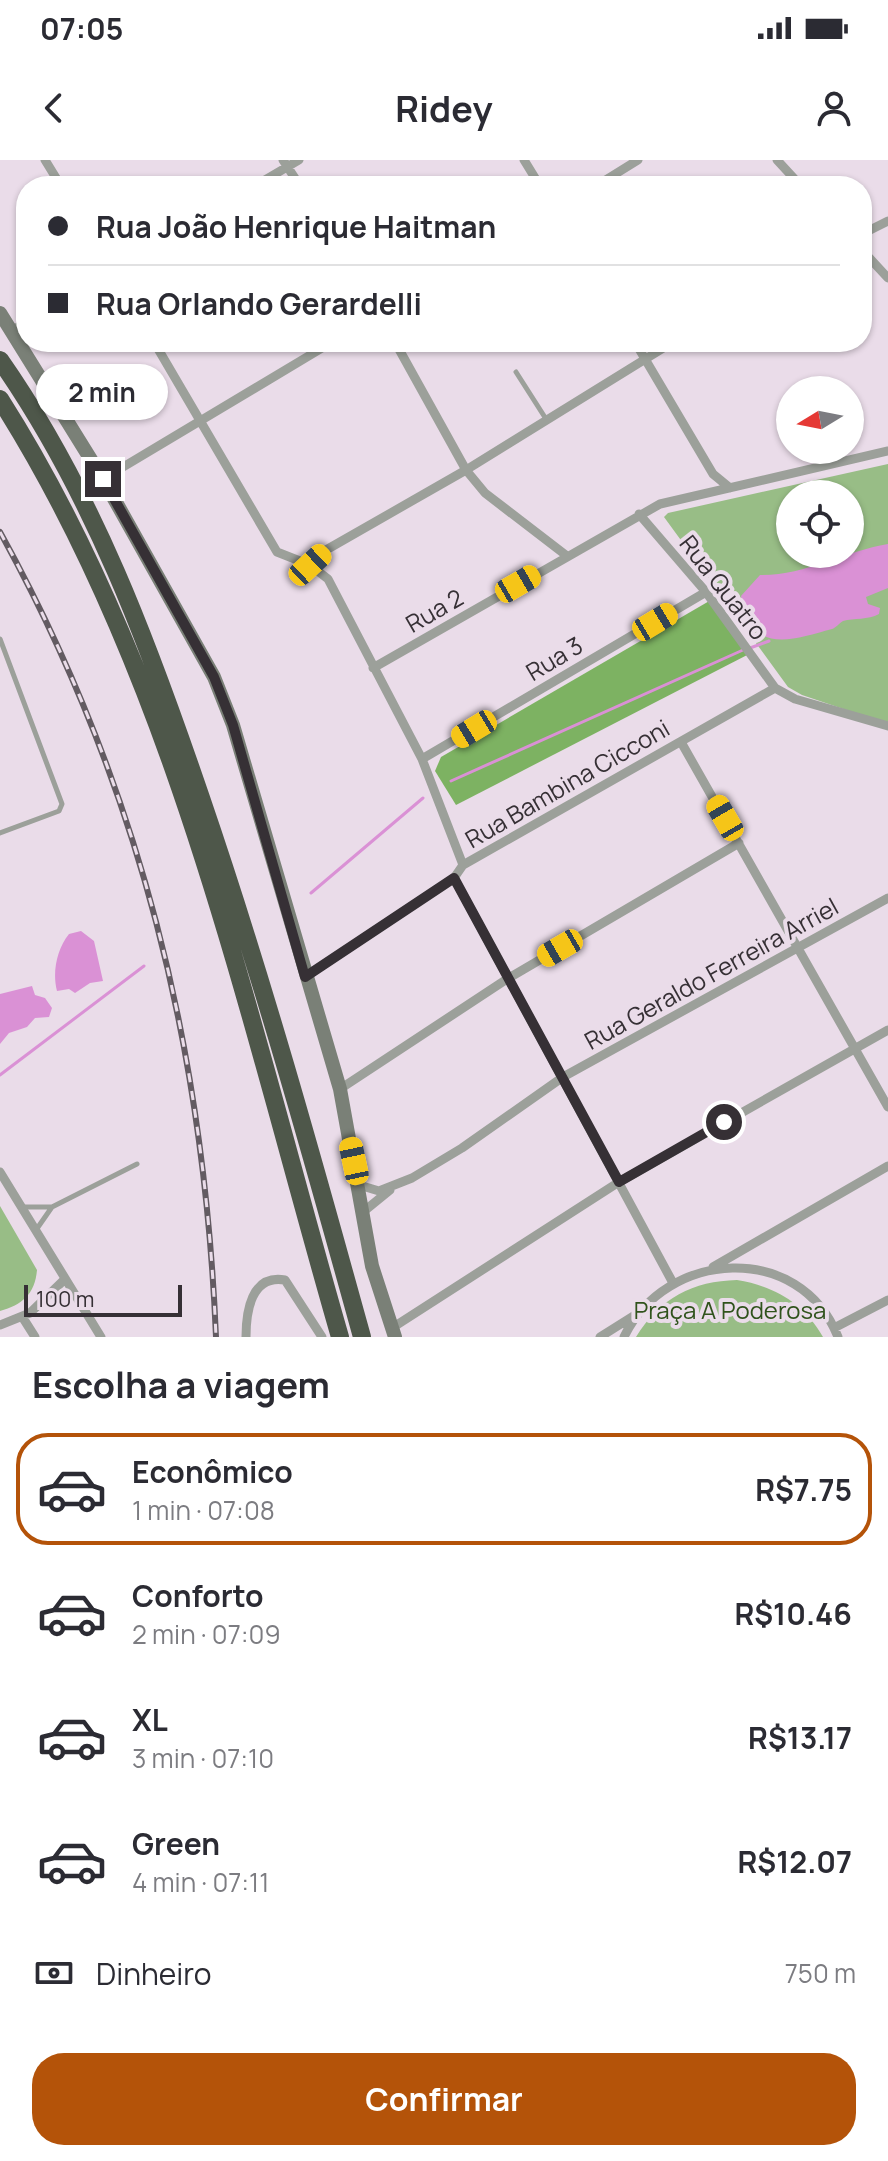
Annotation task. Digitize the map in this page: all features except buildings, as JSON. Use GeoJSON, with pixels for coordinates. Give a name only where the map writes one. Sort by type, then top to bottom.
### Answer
{"type":"FeatureCollection","features":[{"type":"Feature","properties":{"kind":"highway"},"geometry":{"type":"LineString","coordinates":[[0,360],[57,450],[96,525],[157,667],[254,952],[362,1337]]}},
{"type":"Feature","properties":{"kind":"highway"},"geometry":{"type":"LineString","coordinates":[[0,399],[76,530],[140,680],[242,985],[295,1185],[340,1337]]}},
{"type":"Feature","properties":{"kind":"highway"},"geometry":{"type":"LineString","coordinates":[[295,1185],[325,1337]]}},
{"type":"Feature","properties":{"kind":"street"},"geometry":{"type":"LineString","coordinates":[[268,176],[285,163],[299,160]]}},
{"type":"Feature","properties":{"kind":"street"},"geometry":{"type":"LineString","coordinates":[[612,176],[638,160]]}},
{"type":"Feature","properties":{"kind":"street"},"geometry":{"type":"LineString","coordinates":[[779,163],[791,160]]}},
{"type":"Feature","properties":{"kind":"street"},"geometry":{"type":"LineString","coordinates":[[872,261],[888,278]]}},
{"type":"Feature","properties":{"kind":"street"},"geometry":{"type":"LineString","coordinates":[[34,352],[214,677],[233,725],[340,1089],[372,1266],[393,1333],[619,1182],[888,1030]]}},
{"type":"Feature","properties":{"kind":"street"},"geometry":{"type":"LineString","coordinates":[[160,352],[277,552],[310,565],[328,579],[422,759],[463,865]]}},
{"type":"Feature","properties":{"kind":"street"},"geometry":{"type":"LineString","coordinates":[[103,479],[315,352]]}},
{"type":"Feature","properties":{"kind":"street"},"geometry":{"type":"LineString","coordinates":[[401,352],[466,470],[485,493],[567,556]]}},
{"type":"Feature","properties":{"kind":"street"},"geometry":{"type":"LineString","coordinates":[[641,352],[713,474],[730,488]]}},
{"type":"Feature","properties":{"kind":"street"},"geometry":{"type":"LineString","coordinates":[[310,565],[326,550],[466,470],[656,352]]}},
{"type":"Feature","properties":{"kind":"street","name":"Rua 2"},"geometry":{"type":"LineString","coordinates":[[373,668],[639,514],[679,499],[888,451]]}},
{"type":"Feature","properties":{"kind":"street","name":"Rua Quatro"},"geometry":{"type":"LineString","coordinates":[[639,514],[706,592],[775,688]]}},
{"type":"Feature","properties":{"kind":"street","name":"Rua 3"},"geometry":{"type":"LineString","coordinates":[[422,759],[706,592]]}},
{"type":"Feature","properties":{"kind":"street"},"geometry":{"type":"LineString","coordinates":[[775,688],[795,699],[888,726]]}},
{"type":"Feature","properties":{"kind":"street","name":"Rua Bambina Cicconi"},"geometry":{"type":"LineString","coordinates":[[305,977],[454,878],[463,865],[775,688]]}},
{"type":"Feature","properties":{"kind":"street"},"geometry":{"type":"LineString","coordinates":[[681,742],[888,1107]]}},
{"type":"Feature","properties":{"kind":"street"},"geometry":{"type":"LineString","coordinates":[[340,1089],[507,979],[739,843]]}},
{"type":"Feature","properties":{"kind":"street"},"geometry":{"type":"LineString","coordinates":[[454,878],[673,1283]]}},
{"type":"Feature","properties":{"kind":"street","name":"Rua Geraldo Ferreira Arriel"},"geometry":{"type":"LineString","coordinates":[[363,1212],[393,1188],[462,1148],[563,1077],[888,898]]}},
{"type":"Feature","properties":{"kind":"street"},"geometry":{"type":"LineString","coordinates":[[600,1337],[637,1313],[673,1283],[710,1269],[888,1166]]}},
{"type":"Feature","properties":{"kind":"street"},"geometry":{"type":"LineString","coordinates":[[0,1172],[101,1337]]}},
{"type":"Feature","properties":{"kind":"street"},"geometry":{"type":"LineString","coordinates":[[359,1185],[379,1191],[393,1188]]}},
{"type":"Feature","properties":{"kind":"street"},"geometry":{"type":"LineString","coordinates":[[710,1269],[736,1267],[762,1271],[786,1281],[808,1296],[836,1333],[888,1300]]}},
{"type":"Feature","properties":{"kind":"street"},"geometry":{"type":"LineString","coordinates":[[0,1325],[23,1318],[65,1279]]}},
{"type":"Feature","properties":{"kind":"street"},"geometry":{"type":"LineString","coordinates":[[246,1337],[250,1302],[261,1284],[277,1279],[285,1280],[325,1337]]}},
{"type":"Feature","properties":{"kind":"street"},"geometry":{"type":"LineString","coordinates":[[624,1337],[637,1313]]}},
{"type":"Feature","properties":{"kind":"street"},"geometry":{"type":"LineString","coordinates":[[23,1318],[35,1337]]}},
{"type":"Feature","properties":{"kind":"lane"},"geometry":{"type":"LineString","coordinates":[[516,372],[546,420]]}},
{"type":"Feature","properties":{"kind":"lane"},"geometry":{"type":"LineString","coordinates":[[0,639],[62,804],[59,811],[0,833]]}},
{"type":"Feature","properties":{"kind":"lane"},"geometry":{"type":"LineString","coordinates":[[22,1207],[52,1207],[137,1164]]}},
{"type":"Feature","properties":{"kind":"lane"},"geometry":{"type":"LineString","coordinates":[[36,1231],[52,1207]]}},
{"type":"Feature","properties":{"kind":"green space"},"geometry":{"type":"Polygon","coordinates":[[[888,464],[888,724],[802,695],[788,687],[664,517],[668,513],[776,489],[776,568],[864,568],[864,480],[816,480],[888,464]]]}},
{"type":"Feature","properties":{"kind":"green space"},"geometry":{"type":"Polygon","coordinates":[[[711,600],[751,653],[456,805],[435,771],[441,757],[711,600]]]}},
{"type":"Feature","properties":{"kind":"green space"},"geometry":{"type":"Polygon","coordinates":[[[0,1206],[37,1270],[26,1297],[0,1311],[0,1206]]]}},
{"type":"Feature","properties":{"kind":"green space","name":"Praça A Poderosa"},"geometry":{"type":"Polygon","coordinates":[[[737,1280],[787,1298],[807,1315],[823,1337],[636,1337],[656,1312],[679,1294],[706,1284],[737,1280]]]}},
{"type":"Feature","properties":{"kind":"shaded area"},"geometry":{"type":"Polygon","coordinates":[[[888,544],[888,588],[866,597],[868,604],[880,608],[879,614],[843,621],[832,629],[788,639],[764,636],[754,628],[746,615],[741,596],[760,575],[805,568],[864,568],[864,550],[888,544]]]}},
{"type":"Feature","properties":{"kind":"shaded area"},"geometry":{"type":"Polygon","coordinates":[[[81,931],[94,941],[103,981],[90,983],[75,993],[69,989],[57,991],[55,969],[61,947],[69,934],[81,931]]]}},
{"type":"Feature","properties":{"kind":"shaded area"},"geometry":{"type":"Polygon","coordinates":[[[32,986],[35,995],[45,998],[52,1008],[49,1017],[35,1018],[27,1027],[9,1033],[0,1044],[0,994],[32,986]]]}},
{"type":"Feature","properties":{"kind":"waterway"},"geometry":{"type":"LineString","coordinates":[[750,648],[769,641]]}},
{"type":"Feature","properties":{"kind":"waterway"},"geometry":{"type":"LineString","coordinates":[[451,781],[743,650]]}},
{"type":"Feature","properties":{"kind":"waterway"},"geometry":{"type":"LineString","coordinates":[[311,893],[423,798]]}},
{"type":"Feature","properties":{"kind":"waterway"},"geometry":{"type":"LineString","coordinates":[[0,1075],[144,966]]}},
{"type":"Feature","properties":{"kind":"railway"},"geometry":{"type":"LineString","coordinates":[[0,532],[49,628],[91,724],[127,822],[156,922],[179,1023],[197,1125],[209,1230],[216,1337]]}},
{"type":"Feature","properties":{"kind":"route"},"geometry":{"type":"LineString","coordinates":[[103,479],[214,677],[233,725],[305,977],[454,878],[619,1182],[724,1122]]}}]}
